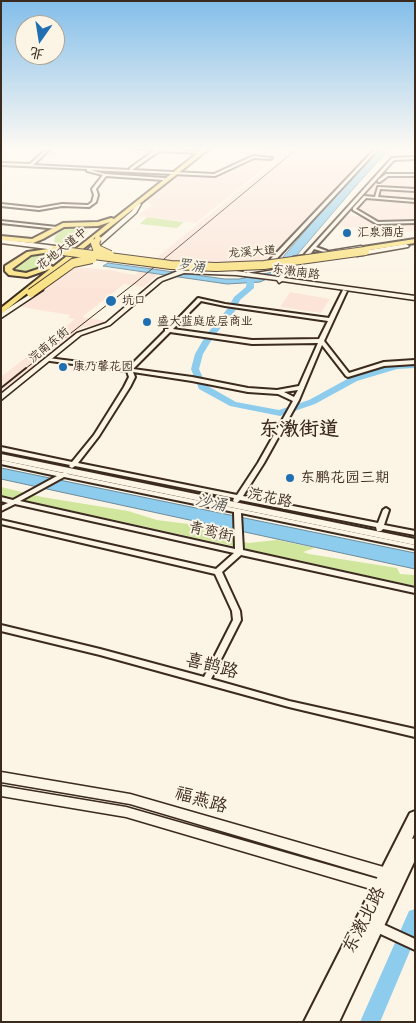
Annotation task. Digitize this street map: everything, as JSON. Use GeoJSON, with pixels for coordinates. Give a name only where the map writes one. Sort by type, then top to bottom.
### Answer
{"type":"FeatureCollection","features":[{"type":"Feature","properties":{"kind":"main road","name":"花地大道中"},"geometry":{"type":"LineString","coordinates":[[1,305],[142,196]]}},
{"type":"Feature","properties":{"kind":"main road","name":"花地大道中"},"geometry":{"type":"LineString","coordinates":[[1,314],[148,196]]}},
{"type":"Feature","properties":{"kind":"main road"},"geometry":{"type":"LineString","coordinates":[[120,258],[97,249],[95,244],[98,239],[142,201]]}},
{"type":"Feature","properties":{"kind":"main road"},"geometry":{"type":"LineString","coordinates":[[2,242],[32,241],[67,224],[93,224],[111,220]]}},
{"type":"Feature","properties":{"kind":"main road"},"geometry":{"type":"LineString","coordinates":[[65,249],[49,244],[47,241],[64,227],[76,225],[90,228],[92,230],[90,237]]}},
{"type":"Feature","properties":{"kind":"main road"},"geometry":{"type":"LineString","coordinates":[[2,242],[23,251],[2,268],[4,272],[17,276],[36,274],[52,267]]}},
{"type":"Feature","properties":{"kind":"main road","name":"龙溪大道"},"geometry":{"type":"LineString","coordinates":[[55,250],[187,266],[230,267],[281,263],[415,243]]}},
{"type":"Feature","properties":{"kind":"main road","name":"龙溪大道"},"geometry":{"type":"LineString","coordinates":[[65,249],[120,258]]}},
{"type":"Feature","properties":{"kind":"main road"},"geometry":{"type":"LineString","coordinates":[[22,290],[25,285],[24,281],[9,271],[8,268],[25,255],[55,250]]}},
{"type":"Feature","properties":{"kind":"main road"},"geometry":{"type":"LineString","coordinates":[[1,314],[73,263],[90,259],[120,258]]}},
{"type":"Feature","properties":{"kind":"main road","name":"浣花路"},"geometry":{"type":"LineString","coordinates":[[1,453],[415,542]]}},
{"type":"Feature","properties":{"kind":"main road","name":"浣花路"},"geometry":{"type":"LineString","coordinates":[[1,457],[186,489],[237,503],[380,528],[415,537]]}},
{"type":"Feature","properties":{"kind":"main road","name":"东漖北路"},"geometry":{"type":"LineString","coordinates":[[313,1022],[415,817]]}},
{"type":"Feature","properties":{"kind":"main road","name":"东漖北路"},"geometry":{"type":"LineString","coordinates":[[330,1022],[415,844]]}},
{"type":"Feature","properties":{"kind":"street"},"geometry":{"type":"LineString","coordinates":[[1,205],[39,209],[62,205],[89,206],[94,202],[96,196]]}},
{"type":"Feature","properties":{"kind":"street"},"geometry":{"type":"LineString","coordinates":[[265,268],[333,196]]}},
{"type":"Feature","properties":{"kind":"street"},"geometry":{"type":"LineString","coordinates":[[300,263],[298,260],[314,248],[362,196]]}},
{"type":"Feature","properties":{"kind":"street"},"geometry":{"type":"LineString","coordinates":[[415,201],[365,197],[354,209],[377,223],[415,222]]}},
{"type":"Feature","properties":{"kind":"street"},"geometry":{"type":"LineString","coordinates":[[1,222],[57,228]]}},
{"type":"Feature","properties":{"kind":"street","name":"龙溪大道"},"geometry":{"type":"LineString","coordinates":[[2,242],[65,249]]}},
{"type":"Feature","properties":{"kind":"street","name":"龙溪大道"},"geometry":{"type":"LineString","coordinates":[[2,242],[55,250]]}},
{"type":"Feature","properties":{"kind":"street"},"geometry":{"type":"LineString","coordinates":[[220,272],[290,265],[403,244]]}},
{"type":"Feature","properties":{"kind":"street"},"geometry":{"type":"LineString","coordinates":[[276,280],[295,258],[326,252],[403,244]]}},
{"type":"Feature","properties":{"kind":"street"},"geometry":{"type":"LineString","coordinates":[[314,248],[326,252]]}},
{"type":"Feature","properties":{"kind":"street"},"geometry":{"type":"LineString","coordinates":[[276,280],[300,263]]}},
{"type":"Feature","properties":{"kind":"street","name":"浣南东街"},"geometry":{"type":"LineString","coordinates":[[1,398],[79,334],[108,324],[165,278],[188,270],[220,272]]}},
{"type":"Feature","properties":{"kind":"street","name":"东漖南路"},"geometry":{"type":"LineString","coordinates":[[220,272],[415,299]]}},
{"type":"Feature","properties":{"kind":"street","name":"东漖南路"},"geometry":{"type":"LineString","coordinates":[[276,280],[345,291],[415,299]]}},
{"type":"Feature","properties":{"kind":"street"},"geometry":{"type":"LineString","coordinates":[[218,572],[239,552],[237,503],[296,400],[345,291]]}},
{"type":"Feature","properties":{"kind":"street"},"geometry":{"type":"LineString","coordinates":[[129,370],[200,299],[225,305],[331,320]]}},
{"type":"Feature","properties":{"kind":"street"},"geometry":{"type":"LineString","coordinates":[[167,330],[265,343],[321,341]]}},
{"type":"Feature","properties":{"kind":"street"},"geometry":{"type":"LineString","coordinates":[[321,341],[348,375],[384,364],[415,362]]}},
{"type":"Feature","properties":{"kind":"street"},"geometry":{"type":"LineString","coordinates":[[50,359],[192,379],[248,390],[277,392],[302,387]]}},
{"type":"Feature","properties":{"kind":"street"},"geometry":{"type":"LineString","coordinates":[[1,509],[30,493],[66,468],[96,436],[132,377],[129,370]]}},
{"type":"Feature","properties":{"kind":"street"},"geometry":{"type":"LineString","coordinates":[[277,392],[296,400]]}},
{"type":"Feature","properties":{"kind":"street"},"geometry":{"type":"LineString","coordinates":[[1,449],[66,468],[237,503],[415,548]]}},
{"type":"Feature","properties":{"kind":"street"},"geometry":{"type":"LineString","coordinates":[[1,462],[66,468]]}},
{"type":"Feature","properties":{"kind":"street","name":"青鸾街"},"geometry":{"type":"LineString","coordinates":[[1,499],[415,591]]}},
{"type":"Feature","properties":{"kind":"street"},"geometry":{"type":"LineString","coordinates":[[386,510],[380,528],[415,532]]}},
{"type":"Feature","properties":{"kind":"street"},"geometry":{"type":"LineString","coordinates":[[1,522],[218,572]]}},
{"type":"Feature","properties":{"kind":"street"},"geometry":{"type":"LineString","coordinates":[[206,681],[237,620],[236,611],[218,572]]}},
{"type":"Feature","properties":{"kind":"street","name":"喜鹊路"},"geometry":{"type":"LineString","coordinates":[[1,628],[289,704],[415,733]]}},
{"type":"Feature","properties":{"kind":"street","name":"福燕路"},"geometry":{"type":"LineString","coordinates":[[1,777],[130,799],[384,880]]}},
{"type":"Feature","properties":{"kind":"street","name":"福燕路"},"geometry":{"type":"LineString","coordinates":[[1,791],[126,812],[384,880]]}},
{"type":"Feature","properties":{"kind":"street"},"geometry":{"type":"LineString","coordinates":[[376,927],[412,944]]}},
{"type":"Feature","properties":{"kind":"shaded area"},"geometry":{"type":"Polygon","coordinates":[[[154,196],[230,196],[196,223],[138,216],[152,205],[147,202],[154,196]]]}},
{"type":"Feature","properties":{"kind":"shaded area"},"geometry":{"type":"Polygon","coordinates":[[[233,196],[329,196],[264,262],[233,265],[172,262],[143,287],[124,284],[82,317],[105,321],[101,325],[83,327],[1,394],[1,377],[75,319],[68,318],[70,315],[21,307],[74,267],[110,270],[135,275],[233,196]]]}},
{"type":"Feature","properties":{"kind":"shaded area"},"geometry":{"type":"Polygon","coordinates":[[[363,196],[415,196],[415,231],[368,237],[355,227],[336,226],[347,216],[361,216],[351,209],[363,196]]]}},
{"type":"Feature","properties":{"kind":"shaded area"},"geometry":{"type":"Polygon","coordinates":[[[290,292],[330,299],[321,313],[280,307],[290,292]]]}},
{"type":"Feature","properties":{"kind":"green space"},"geometry":{"type":"Polygon","coordinates":[[[147,217],[184,222],[177,228],[140,224],[147,217]]]}},
{"type":"Feature","properties":{"kind":"green space"},"geometry":{"type":"Polygon","coordinates":[[[72,227],[84,228],[88,232],[72,246],[54,242],[55,236],[64,229],[72,227]]]}},
{"type":"Feature","properties":{"kind":"green space"},"geometry":{"type":"Polygon","coordinates":[[[48,252],[63,253],[40,271],[29,274],[12,271],[11,267],[28,255],[48,252]]]}},
{"type":"Feature","properties":{"kind":"green space"},"geometry":{"type":"Polygon","coordinates":[[[1,487],[42,497],[128,511],[157,520],[188,524],[248,543],[277,540],[315,548],[303,552],[397,568],[400,574],[415,575],[415,586],[1,495],[1,487]]]}},
{"type":"Feature","properties":{"kind":"water"},"geometry":{"type":"Polygon","coordinates":[[[335,196],[347,196],[296,256],[286,259],[283,257],[335,196]]]}},
{"type":"Feature","properties":{"kind":"water"},"geometry":{"type":"Polygon","coordinates":[[[108,263],[225,279],[239,279],[273,272],[278,274],[260,282],[227,284],[103,266],[108,263]]]}},
{"type":"Feature","properties":{"kind":"water"},"geometry":{"type":"Polygon","coordinates":[[[1,468],[415,553],[415,569],[1,479],[1,468]]]}},
{"type":"Feature","properties":{"kind":"waterway"},"geometry":{"type":"LineString","coordinates":[[250,280],[250,288],[237,299],[232,309],[210,335],[199,354],[195,369],[202,387],[233,404],[280,413],[312,402],[354,379],[396,366],[415,365]]}},
{"type":"Feature","properties":{"kind":"waterway"},"geometry":{"type":"LineString","coordinates":[[370,1022],[415,917]]}},
{"type":"Feature","properties":{"kind":"railway"},"geometry":{"type":"LineString","coordinates":[[25,369],[135,283],[240,196]]}},
{"type":"Feature","properties":{"kind":"railway"},"geometry":{"type":"LineString","coordinates":[[1,388],[26,368]]}},
{"type":"Feature","properties":{"kind":"place","name":"汇泉酒店"},"geometry":{"type":"Point","coordinates":[347,233]}},
{"type":"Feature","properties":{"kind":"place","name":"坑口"},"geometry":{"type":"Point","coordinates":[111,301]}},
{"type":"Feature","properties":{"kind":"place","name":"盛大蓝庭底层商业"},"geometry":{"type":"Point","coordinates":[147,322]}},
{"type":"Feature","properties":{"kind":"place","name":"康乃馨花园"},"geometry":{"type":"Point","coordinates":[63,367]}},
{"type":"Feature","properties":{"kind":"place","name":"东鹏花园三期"},"geometry":{"type":"Point","coordinates":[290,478]}},
{"type":"Feature","properties":{"kind":"district","name":"东漖街道"},"geometry":{"type":"Point","coordinates":[299,429]}},
{"type":"Feature","properties":{"kind":"water label","name":"罗涌"},"geometry":{"type":"Point","coordinates":[191,266]}},
{"type":"Feature","properties":{"kind":"water label","name":"沙涌"},"geometry":{"type":"Point","coordinates":[211,503]}}]}
